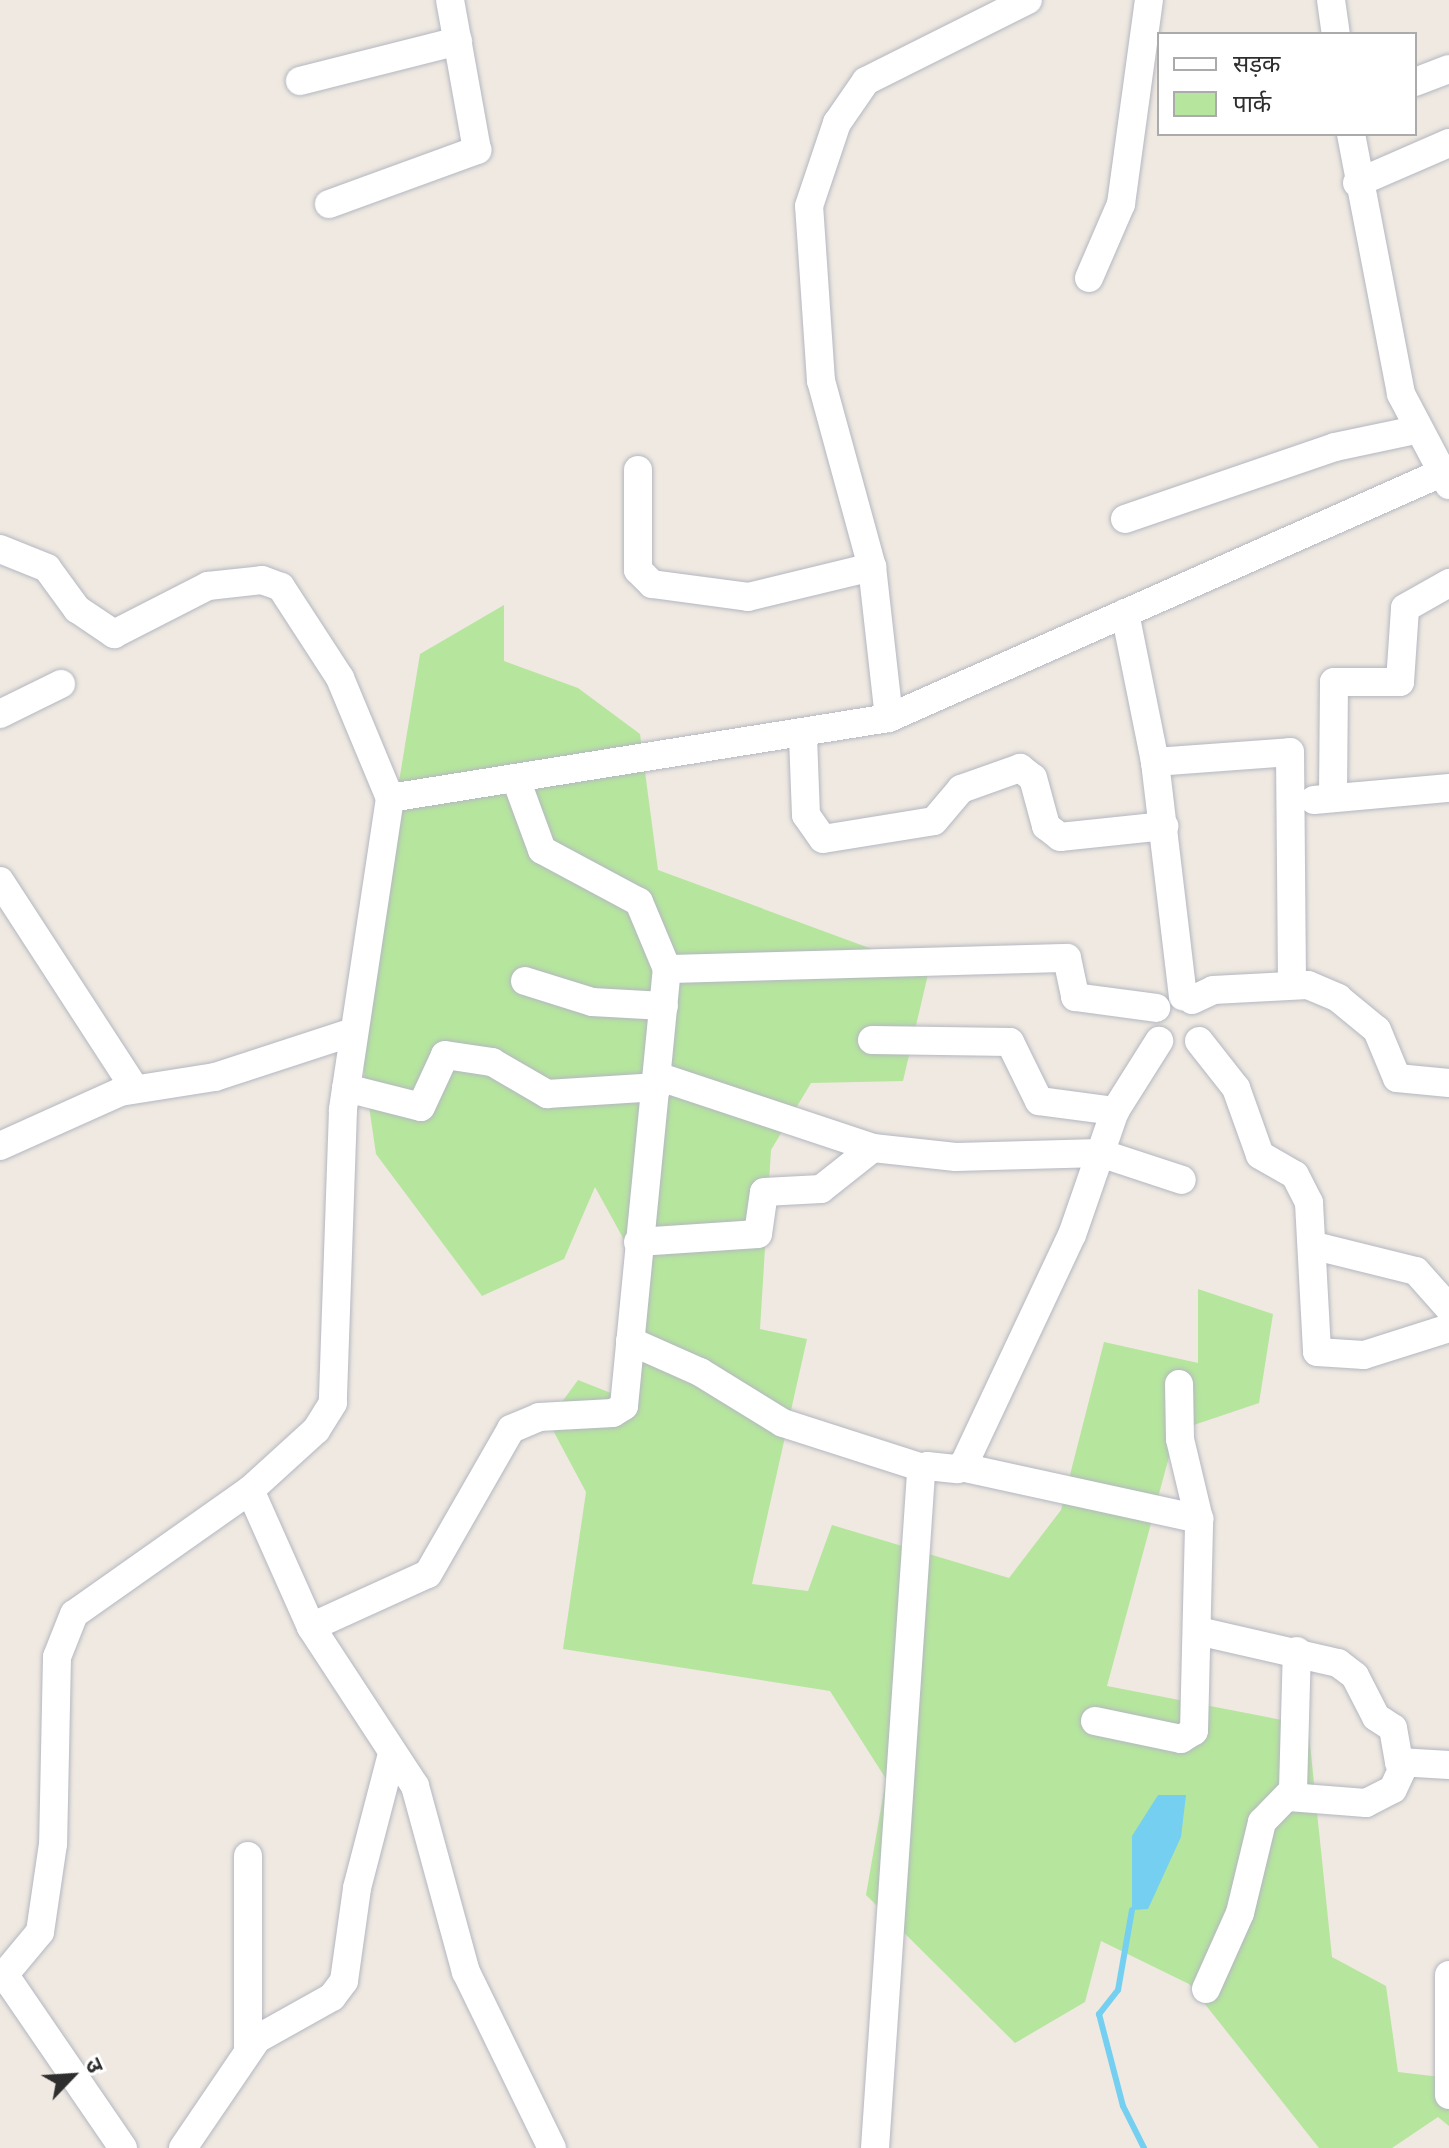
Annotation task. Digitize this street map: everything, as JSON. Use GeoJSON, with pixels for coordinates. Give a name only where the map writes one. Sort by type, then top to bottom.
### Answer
{"type":"FeatureCollection","features":[{"type":"Feature","properties":{"kind":"street"},"geometry":{"type":"LineString","coordinates":[[329,204],[477,150],[450,0]]}},
{"type":"Feature","properties":{"kind":"street"},"geometry":{"type":"LineString","coordinates":[[889,718],[872,567],[821,381],[809,232],[815,177],[837,123],[866,81],[1028,0]]}},
{"type":"Feature","properties":{"kind":"street"},"geometry":{"type":"LineString","coordinates":[[1089,278],[1121,204],[1149,0]]}},
{"type":"Feature","properties":{"kind":"street"},"geometry":{"type":"LineString","coordinates":[[1331,0],[1336,32]]}},
{"type":"Feature","properties":{"kind":"street"},"geometry":{"type":"LineString","coordinates":[[300,81],[458,41]]}},
{"type":"Feature","properties":{"kind":"street"},"geometry":{"type":"LineString","coordinates":[[1417,81],[1449,69]]}},
{"type":"Feature","properties":{"kind":"street"},"geometry":{"type":"LineString","coordinates":[[390,798],[517,782],[803,737],[889,718],[1125,613],[1445,479],[1416,430],[1389,348],[1357,183],[1351,136]]}},
{"type":"Feature","properties":{"kind":"street"},"geometry":{"type":"LineString","coordinates":[[1357,183],[1449,143]]}},
{"type":"Feature","properties":{"kind":"street"},"geometry":{"type":"LineString","coordinates":[[1125,519],[1325,450],[1416,430]]}},
{"type":"Feature","properties":{"kind":"street"},"geometry":{"type":"LineString","coordinates":[[638,470],[638,570],[652,584],[748,597],[872,567]]}},
{"type":"Feature","properties":{"kind":"street"},"geometry":{"type":"LineString","coordinates":[[0,549],[47,568],[91,623],[114,634],[208,586],[262,580],[281,587],[340,678],[390,798],[346,1088],[333,1403],[316,1430],[250,1490],[92,1596],[62,1638],[53,1844],[40,1932],[3,1978],[123,2148]]}},
{"type":"Feature","properties":{"kind":"street"},"geometry":{"type":"LineString","coordinates":[[1333,797],[1334,682],[1400,682],[1405,608],[1449,583]]}},
{"type":"Feature","properties":{"kind":"street"},"geometry":{"type":"LineString","coordinates":[[1125,613],[1155,762],[1187,998],[1203,1024],[1199,1041]]}},
{"type":"Feature","properties":{"kind":"street"},"geometry":{"type":"LineString","coordinates":[[0,714],[61,684]]}},
{"type":"Feature","properties":{"kind":"street"},"geometry":{"type":"LineString","coordinates":[[803,737],[806,815],[823,839],[934,821],[961,789],[1020,768],[1033,778],[1046,826],[1060,837],[1164,826]]}},
{"type":"Feature","properties":{"kind":"street"},"geometry":{"type":"LineString","coordinates":[[1155,762],[1285,749],[1293,759],[1292,981]]}},
{"type":"Feature","properties":{"kind":"street"},"geometry":{"type":"LineString","coordinates":[[311,1627],[428,1574],[511,1429],[539,1417],[620,1410],[659,1082],[667,969],[639,902],[542,850],[517,782]]}},
{"type":"Feature","properties":{"kind":"street"},"geometry":{"type":"LineString","coordinates":[[1295,803],[1449,788]]}},
{"type":"Feature","properties":{"kind":"street"},"geometry":{"type":"LineString","coordinates":[[0,881],[134,1087]]}},
{"type":"Feature","properties":{"kind":"street"},"geometry":{"type":"LineString","coordinates":[[667,969],[1067,958],[1075,997],[1156,1008],[1213,990],[1292,981],[1358,1012],[1384,1040],[1397,1078],[1449,1083]]}},
{"type":"Feature","properties":{"kind":"street"},"geometry":{"type":"LineString","coordinates":[[525,981],[592,1002],[664,1006]]}},
{"type":"Feature","properties":{"kind":"street"},"geometry":{"type":"LineString","coordinates":[[1156,1008],[1152,1023],[1159,1041],[1177,1050],[1199,1041]]}},
{"type":"Feature","properties":{"kind":"street"},"geometry":{"type":"LineString","coordinates":[[0,1146],[134,1087],[215,1077],[353,1032]]}},
{"type":"Feature","properties":{"kind":"street"},"geometry":{"type":"LineString","coordinates":[[872,1040],[1010,1042],[1039,1101],[1115,1111]]}},
{"type":"Feature","properties":{"kind":"street"},"geometry":{"type":"LineString","coordinates":[[961,1467],[1037,1314],[1115,1111],[1159,1041]]}},
{"type":"Feature","properties":{"kind":"street"},"geometry":{"type":"LineString","coordinates":[[1199,1041],[1236,1088],[1260,1155],[1289,1169],[1302,1185],[1315,1246],[1313,1344],[1325,1357],[1364,1355],[1449,1328]]}},
{"type":"Feature","properties":{"kind":"street"},"geometry":{"type":"LineString","coordinates":[[346,1088],[416,1109],[445,1055],[492,1062],[547,1094],[659,1082],[873,1148],[956,1157],[1100,1153],[1182,1180]]}},
{"type":"Feature","properties":{"kind":"street"},"geometry":{"type":"LineString","coordinates":[[638,1242],[758,1234],[764,1192],[821,1189],[873,1148]]}},
{"type":"Feature","properties":{"kind":"street"},"geometry":{"type":"LineString","coordinates":[[1315,1246],[1416,1271],[1449,1308]]}},
{"type":"Feature","properties":{"kind":"street"},"geometry":{"type":"LineString","coordinates":[[630,1341],[700,1372],[783,1423],[923,1468],[961,1467],[1199,1519]]}},
{"type":"Feature","properties":{"kind":"street"},"geometry":{"type":"LineString","coordinates":[[1095,1721],[1191,1738],[1198,1631],[1199,1519],[1180,1439],[1179,1384]]}},
{"type":"Feature","properties":{"kind":"street"},"geometry":{"type":"LineString","coordinates":[[875,2148],[923,1468]]}},
{"type":"Feature","properties":{"kind":"street"},"geometry":{"type":"LineString","coordinates":[[250,1490],[311,1627],[392,1754],[430,1822],[466,1972],[552,2148]]}},
{"type":"Feature","properties":{"kind":"street"},"geometry":{"type":"LineString","coordinates":[[1198,1631],[1297,1651],[1348,1668],[1376,1717],[1393,1728],[1397,1757],[1405,1763],[1449,1765]]}},
{"type":"Feature","properties":{"kind":"street"},"geometry":{"type":"LineString","coordinates":[[1206,1989],[1240,1913],[1262,1822],[1289,1797],[1297,1651]]}},
{"type":"Feature","properties":{"kind":"street"},"geometry":{"type":"LineString","coordinates":[[183,2148],[248,2050],[332,1997],[344,1981],[357,1888],[392,1754]]}},
{"type":"Feature","properties":{"kind":"street"},"geometry":{"type":"LineString","coordinates":[[1289,1797],[1366,1803],[1393,1789],[1405,1763]]}},
{"type":"Feature","properties":{"kind":"street"},"geometry":{"type":"LineString","coordinates":[[248,1856],[248,2050]]}},
{"type":"Feature","properties":{"kind":"street"},"geometry":{"type":"LineString","coordinates":[[1449,1975],[1449,2095]]}},
{"type":"Feature","properties":{"kind":"green space"},"geometry":{"type":"Polygon","coordinates":[[[504,605],[504,661],[578,688],[640,734],[658,870],[929,970],[903,1081],[811,1083],[771,1150],[760,1329],[807,1339],[752,1584],[808,1591],[832,1525],[1009,1578],[1061,1510],[1104,1342],[1198,1363],[1198,1289],[1273,1314],[1259,1403],[1176,1431],[1107,1686],[1308,1725],[1332,1957],[1386,1986],[1398,2072],[1449,2078],[1449,2126],[1438,2117],[1392,2148],[1319,2148],[1189,1984],[1101,1941],[1085,2002],[1015,2043],[866,1895],[886,1779],[830,1691],[563,1649],[586,1492],[548,1421],[578,1380],[626,1399],[628,1247],[595,1187],[564,1259],[482,1296],[376,1154],[358,1031],[420,654],[504,605]]]}},
{"type":"Feature","properties":{"kind":"water"},"geometry":{"type":"Polygon","coordinates":[[[1158,1795],[1186,1795],[1181,1837],[1148,1909],[1132,1910],[1132,1836],[1158,1795]]]}},
{"type":"Feature","properties":{"kind":"waterway"},"geometry":{"type":"LineString","coordinates":[[1132,1910],[1118,1990],[1099,2014],[1123,2106],[1144,2148]]}}]}
